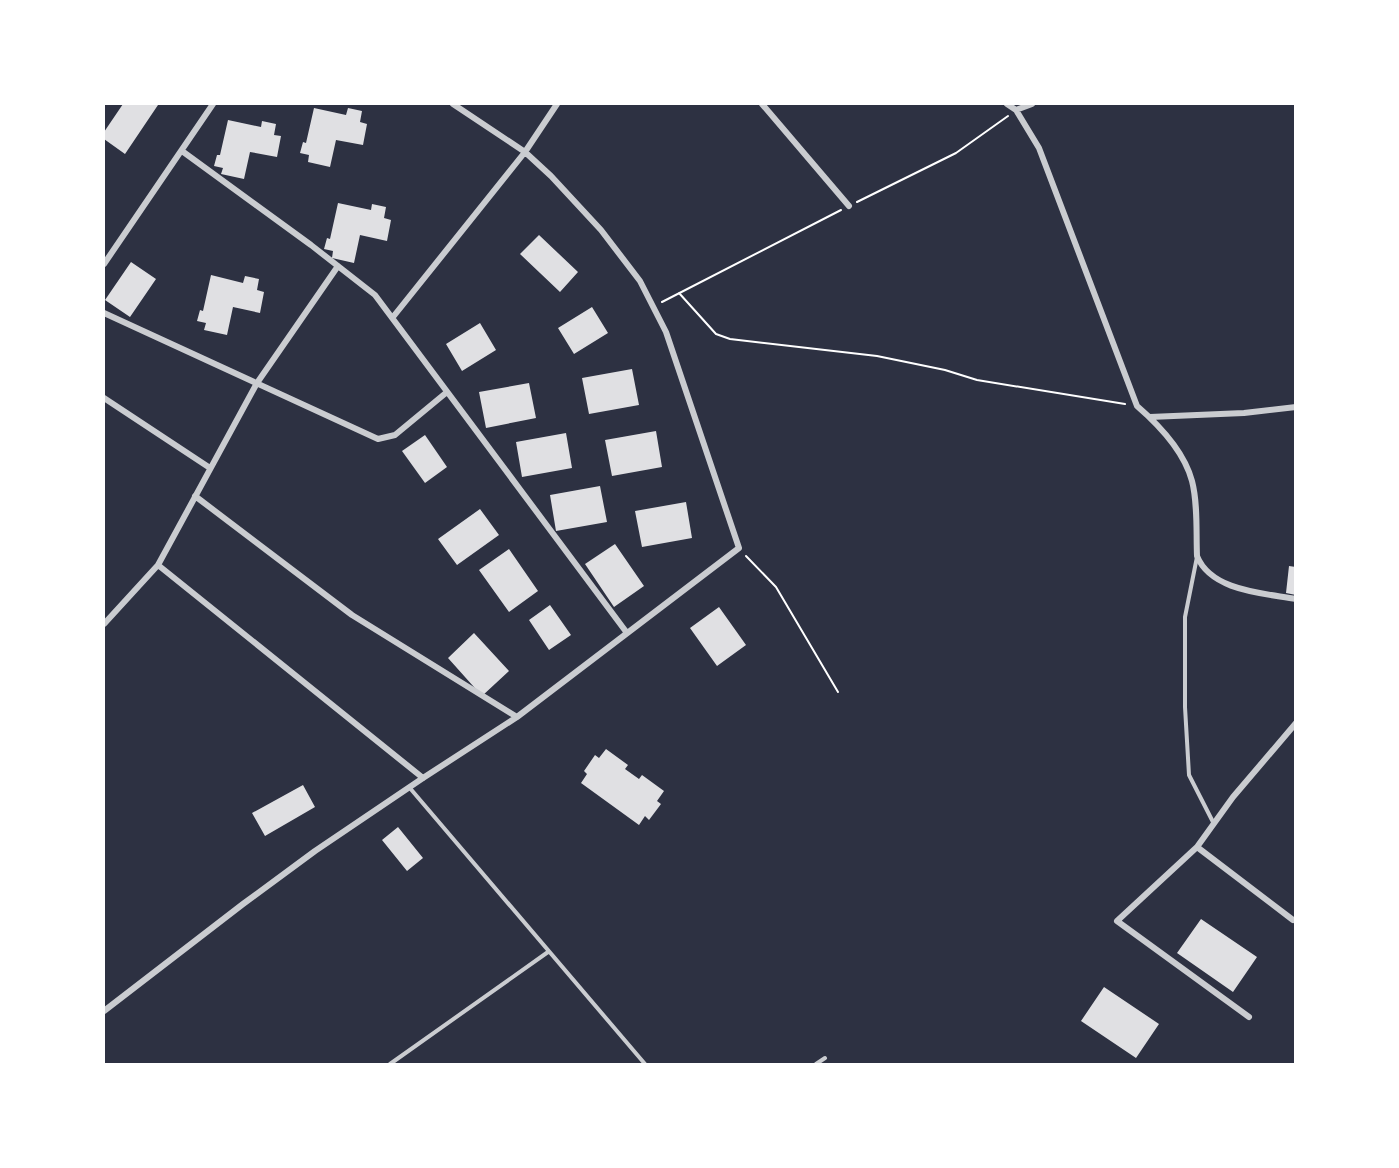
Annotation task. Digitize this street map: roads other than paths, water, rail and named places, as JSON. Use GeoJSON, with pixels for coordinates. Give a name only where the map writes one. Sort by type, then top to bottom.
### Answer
{"type":"FeatureCollection","features":[{"type":"Feature","properties":{"kind":"street"},"geometry":{"type":"LineString","coordinates":[[104,264],[213,104]]}},
{"type":"Feature","properties":{"kind":"street"},"geometry":{"type":"LineString","coordinates":[[104,1011],[243,904],[409,787],[517,717],[739,548],[666,332],[636,276],[601,230],[552,176],[525,152],[453,104]]}},
{"type":"Feature","properties":{"kind":"street"},"geometry":{"type":"LineString","coordinates":[[393,317],[525,152],[558,104]]}},
{"type":"Feature","properties":{"kind":"street"},"geometry":{"type":"LineString","coordinates":[[762,104],[849,206]]}},
{"type":"Feature","properties":{"kind":"street"},"geometry":{"type":"LineString","coordinates":[[1007,104],[1016,110],[1039,148],[1137,405],[1178,451],[1192,480],[1197,556],[1200,563],[1210,575],[1223,583],[1296,600]]}},
{"type":"Feature","properties":{"kind":"street"},"geometry":{"type":"LineString","coordinates":[[1016,110],[1032,104]]}},
{"type":"Feature","properties":{"kind":"street"},"geometry":{"type":"LineString","coordinates":[[182,151],[375,296],[393,317],[627,633]]}},
{"type":"Feature","properties":{"kind":"street"},"geometry":{"type":"LineString","coordinates":[[104,624],[158,565],[257,383],[338,266]]}},
{"type":"Feature","properties":{"kind":"street"},"geometry":{"type":"LineString","coordinates":[[104,313],[378,439],[395,435],[447,392]]}},
{"type":"Feature","properties":{"kind":"street"},"geometry":{"type":"LineString","coordinates":[[104,398],[210,468]]}},
{"type":"Feature","properties":{"kind":"street"},"geometry":{"type":"LineString","coordinates":[[1150,417],[1244,413],[1296,407]]}},
{"type":"Feature","properties":{"kind":"street"},"geometry":{"type":"LineString","coordinates":[[195,496],[352,615],[517,717]]}},
{"type":"Feature","properties":{"kind":"street"},"geometry":{"type":"LineString","coordinates":[[158,565],[423,778]]}},
{"type":"Feature","properties":{"kind":"street"},"geometry":{"type":"LineString","coordinates":[[1249,1017],[1117,921],[1197,847],[1233,797],[1296,723]]}},
{"type":"Feature","properties":{"kind":"street"},"geometry":{"type":"LineString","coordinates":[[1197,847],[1293,920]]}},
{"type":"Feature","properties":{"kind":"lane"},"geometry":{"type":"LineString","coordinates":[[1197,556],[1185,617],[1185,706],[1189,775],[1214,824]]}},
{"type":"Feature","properties":{"kind":"lane"},"geometry":{"type":"LineString","coordinates":[[409,787],[645,1065]]}},
{"type":"Feature","properties":{"kind":"lane"},"geometry":{"type":"LineString","coordinates":[[390,1065],[548,952]]}},
{"type":"Feature","properties":{"kind":"lane"},"geometry":{"type":"LineString","coordinates":[[816,1065],[825,1058]]}}]}
